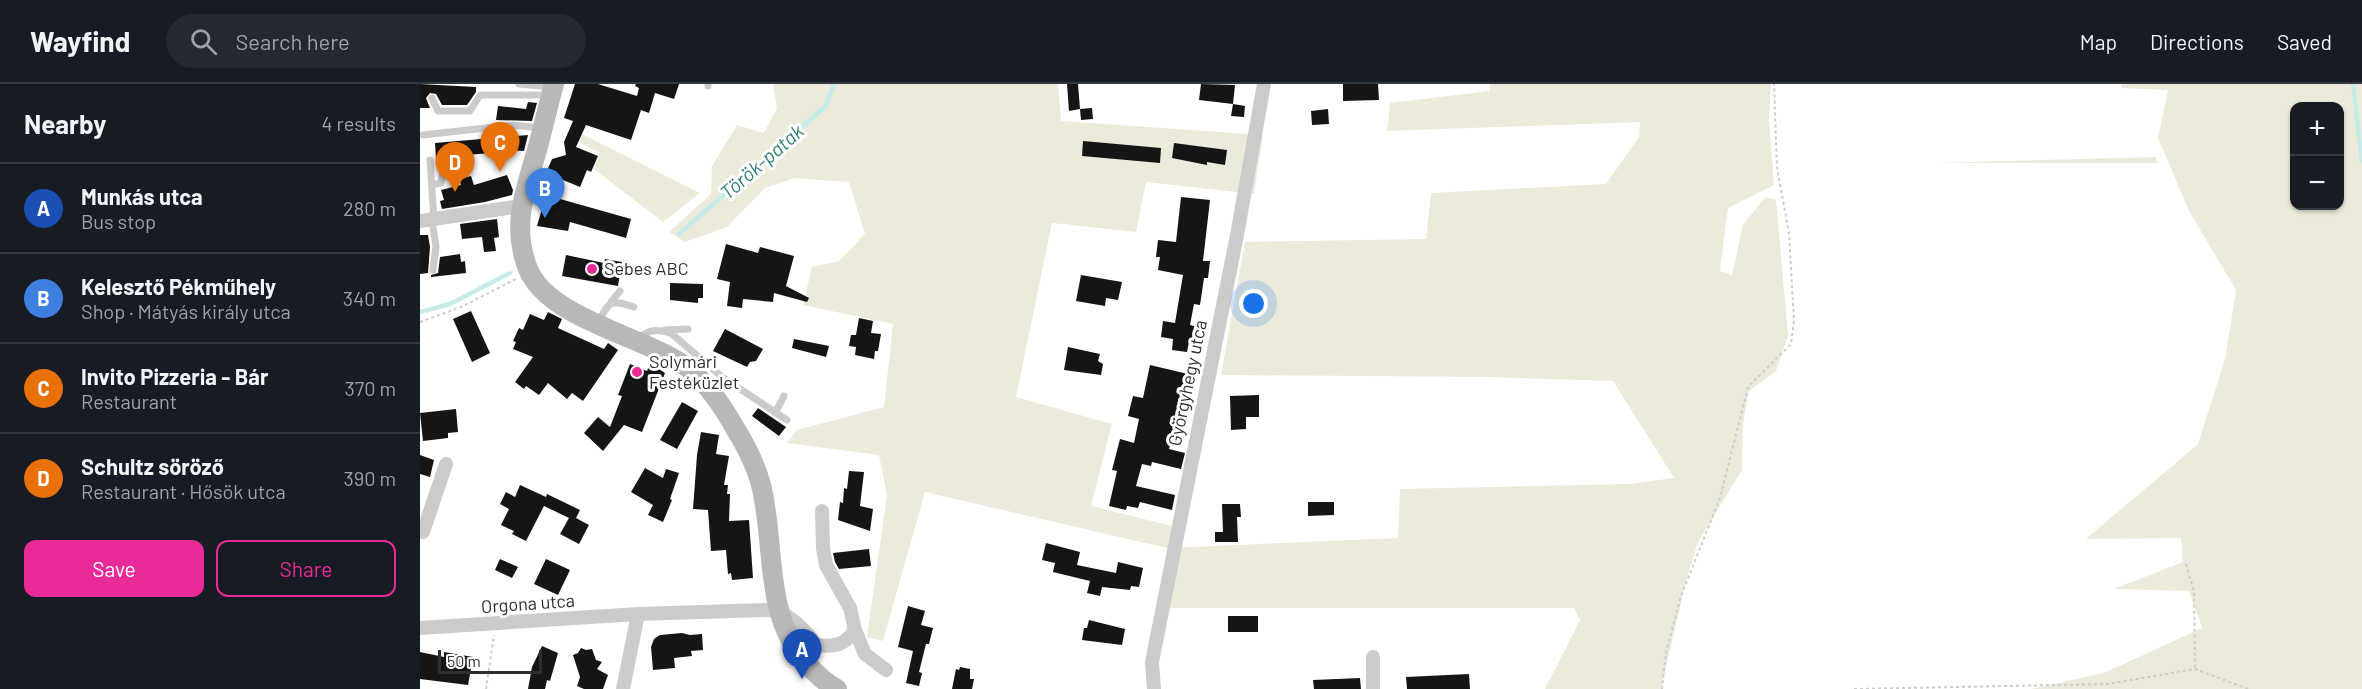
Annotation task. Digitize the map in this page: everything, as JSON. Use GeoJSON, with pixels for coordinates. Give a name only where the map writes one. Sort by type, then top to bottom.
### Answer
{"type":"FeatureCollection","features":[{"type":"Feature","properties":{"kind":"main road"},"geometry":{"type":"LineString","coordinates":[[553,89],[521,206],[521,244],[530,272],[544,292],[554,300],[683,364],[701,380],[748,450],[761,485],[778,610],[788,634],[801,656],[815,673],[833,688]]}},
{"type":"Feature","properties":{"kind":"street","name":"Györgyhegy utca"},"geometry":{"type":"LineString","coordinates":[[1154,689],[1152,662],[1237,235],[1264,84]]}},
{"type":"Feature","properties":{"kind":"street"},"geometry":{"type":"LineString","coordinates":[[429,220],[521,206]]}},
{"type":"Feature","properties":{"kind":"street"},"geometry":{"type":"LineString","coordinates":[[421,535],[446,464]]}},
{"type":"Feature","properties":{"kind":"street"},"geometry":{"type":"LineString","coordinates":[[822,511],[826,565],[850,608],[855,630],[865,654],[886,670]]}},
{"type":"Feature","properties":{"kind":"street"},"geometry":{"type":"LineString","coordinates":[[778,610],[806,630],[816,645],[834,647],[848,639],[855,630]]}},
{"type":"Feature","properties":{"kind":"street","name":"Orgona utca"},"geometry":{"type":"LineString","coordinates":[[420,628],[638,614],[778,610]]}},
{"type":"Feature","properties":{"kind":"street"},"geometry":{"type":"LineString","coordinates":[[622,689],[638,614]]}},
{"type":"Feature","properties":{"kind":"street"},"geometry":{"type":"LineString","coordinates":[[1373,657],[1373,689]]}},
{"type":"Feature","properties":{"kind":"lane"},"geometry":{"type":"LineString","coordinates":[[519,84],[553,89]]}},
{"type":"Feature","properties":{"kind":"lane"},"geometry":{"type":"LineString","coordinates":[[432,98],[438,111],[470,111],[480,95],[553,89]]}},
{"type":"Feature","properties":{"kind":"lane"},"geometry":{"type":"LineString","coordinates":[[423,135],[512,125],[542,129]]}},
{"type":"Feature","properties":{"kind":"lane"},"geometry":{"type":"LineString","coordinates":[[432,185],[441,183],[443,171],[451,168],[451,158]]}},
{"type":"Feature","properties":{"kind":"lane"},"geometry":{"type":"LineString","coordinates":[[430,160],[432,185],[429,220],[436,247],[433,270]]}},
{"type":"Feature","properties":{"kind":"lane"},"geometry":{"type":"LineString","coordinates":[[598,323],[607,305],[620,291]]}},
{"type":"Feature","properties":{"kind":"lane"},"geometry":{"type":"LineString","coordinates":[[611,302],[634,307]]}},
{"type":"Feature","properties":{"kind":"lane"},"geometry":{"type":"LineString","coordinates":[[637,342],[644,333],[688,329]]}},
{"type":"Feature","properties":{"kind":"lane"},"geometry":{"type":"LineString","coordinates":[[663,330],[686,345],[722,377],[787,420]]}},
{"type":"Feature","properties":{"kind":"lane"},"geometry":{"type":"LineString","coordinates":[[775,413],[784,396]]}},
{"type":"Feature","properties":{"kind":"path"},"geometry":{"type":"LineString","coordinates":[[1662,689],[1666,652],[1681,596],[1720,498],[1748,387],[1791,344],[1794,321],[1789,233],[1778,168],[1774,84]]}},
{"type":"Feature","properties":{"kind":"path"},"geometry":{"type":"LineString","coordinates":[[420,322],[461,307],[530,272]]}},
{"type":"Feature","properties":{"kind":"path"},"geometry":{"type":"LineString","coordinates":[[2186,564],[2194,591],[2195,669]]}},
{"type":"Feature","properties":{"kind":"path"},"geometry":{"type":"LineString","coordinates":[[486,689],[496,624]]}},
{"type":"Feature","properties":{"kind":"path"},"geometry":{"type":"LineString","coordinates":[[1854,689],[2108,684],[2195,669],[2248,689]]}},
{"type":"Feature","properties":{"kind":"shaded area"},"geometry":{"type":"Polygon","coordinates":[[[773,84],[1058,84],[1061,121],[1263,135],[1254,194],[1146,182],[1136,232],[1052,223],[1016,397],[1112,424],[1091,506],[1172,526],[1168,548],[1398,538],[1400,489],[1629,484],[1674,478],[1613,381],[1487,377],[1221,375],[1245,242],[1426,239],[1431,193],[1606,184],[1639,137],[1640,122],[1387,131],[1390,103],[1490,91],[1490,84],[1771,84],[1769,120],[1774,185],[1728,208],[1720,271],[1732,275],[1743,225],[1765,197],[1776,200],[1788,335],[1776,371],[1749,391],[1743,424],[1742,470],[1698,542],[1687,577],[1661,689],[1545,689],[1580,620],[1574,608],[1169,608],[1176,549],[1167,548],[925,492],[883,641],[867,637],[887,495],[879,455],[787,443],[797,430],[884,407],[893,324],[803,305],[812,267],[839,261],[865,234],[849,182],[795,178],[765,188],[727,227],[685,242],[669,232],[711,194],[712,166],[737,125],[764,133],[777,108],[773,84]]]}},
{"type":"Feature","properties":{"kind":"shaded area"},"geometry":{"type":"Polygon","coordinates":[[[2121,84],[2362,84],[2362,689],[2031,689],[2104,673],[2202,628],[2189,591],[2114,589],[2183,562],[2181,538],[2086,539],[2198,444],[2225,359],[2236,290],[2190,213],[2158,138],[2168,90],[2122,88],[2121,84]]]}},
{"type":"Feature","properties":{"kind":"shaded area"},"geometry":{"type":"Polygon","coordinates":[[[582,134],[700,193],[663,222],[594,169],[600,153],[579,142],[582,134]]]}},
{"type":"Feature","properties":{"kind":"shaded area"},"geometry":{"type":"Polygon","coordinates":[[[2156,157],[2157,163],[1935,163],[2156,157]]]}},
{"type":"Feature","properties":{"kind":"building"},"geometry":{"type":"Polygon","coordinates":[[[420,84],[476,87],[476,92],[467,105],[442,105],[436,94],[430,93],[426,98],[430,108],[420,108],[420,84]]]}},
{"type":"Feature","properties":{"kind":"building"},"geometry":{"type":"Polygon","coordinates":[[[575,84],[598,84],[637,96],[639,88],[635,86],[636,84],[679,84],[674,99],[655,93],[649,113],[641,110],[631,140],[586,125],[576,147],[598,156],[591,172],[587,170],[580,187],[546,173],[552,159],[566,155],[564,142],[573,121],[564,118],[575,84]]]}},
{"type":"Feature","properties":{"kind":"building"},"geometry":{"type":"Polygon","coordinates":[[[1067,84],[1078,84],[1080,109],[1069,111],[1067,84]]]}},
{"type":"Feature","properties":{"kind":"building"},"geometry":{"type":"Polygon","coordinates":[[[1201,84],[1235,85],[1233,104],[1199,100],[1201,84]]]}},
{"type":"Feature","properties":{"kind":"building"},"geometry":{"type":"Polygon","coordinates":[[[1343,84],[1378,84],[1379,100],[1343,101],[1343,84]]]}},
{"type":"Feature","properties":{"kind":"building"},"geometry":{"type":"Polygon","coordinates":[[[528,102],[537,103],[532,121],[496,120],[498,106],[526,109],[528,102]]]}},
{"type":"Feature","properties":{"kind":"building"},"geometry":{"type":"Polygon","coordinates":[[[1233,104],[1245,106],[1244,117],[1231,116],[1233,104]]]}},
{"type":"Feature","properties":{"kind":"building"},"geometry":{"type":"Polygon","coordinates":[[[1092,108],[1093,119],[1081,120],[1080,109],[1092,108]]]}},
{"type":"Feature","properties":{"kind":"building"},"geometry":{"type":"Polygon","coordinates":[[[1328,109],[1329,124],[1312,125],[1311,111],[1328,109]]]}},
{"type":"Feature","properties":{"kind":"building"},"geometry":{"type":"Polygon","coordinates":[[[528,135],[524,151],[500,149],[501,152],[456,156],[450,152],[446,157],[436,158],[435,143],[528,135]]]}},
{"type":"Feature","properties":{"kind":"building"},"geometry":{"type":"Polygon","coordinates":[[[1083,141],[1161,148],[1160,163],[1082,156],[1083,141]]]}},
{"type":"Feature","properties":{"kind":"building"},"geometry":{"type":"Polygon","coordinates":[[[1174,143],[1227,150],[1225,165],[1207,162],[1207,165],[1172,158],[1174,143]]]}},
{"type":"Feature","properties":{"kind":"building"},"geometry":{"type":"Polygon","coordinates":[[[507,175],[513,190],[512,195],[442,209],[440,201],[444,200],[441,190],[461,185],[460,179],[471,176],[474,185],[507,175]]]}},
{"type":"Feature","properties":{"kind":"building"},"geometry":{"type":"Polygon","coordinates":[[[546,195],[631,219],[626,238],[570,222],[568,231],[537,226],[546,195]]]}},
{"type":"Feature","properties":{"kind":"building"},"geometry":{"type":"Polygon","coordinates":[[[1181,197],[1210,200],[1203,261],[1210,261],[1208,278],[1204,278],[1200,305],[1194,304],[1190,325],[1194,326],[1192,342],[1189,342],[1187,352],[1172,350],[1173,339],[1161,337],[1163,321],[1175,323],[1183,275],[1158,270],[1160,257],[1156,257],[1158,240],[1176,242],[1181,197]]]}},
{"type":"Feature","properties":{"kind":"building"},"geometry":{"type":"Polygon","coordinates":[[[497,219],[499,237],[494,238],[496,251],[484,252],[482,237],[462,239],[460,224],[497,219]]]}},
{"type":"Feature","properties":{"kind":"building"},"geometry":{"type":"Polygon","coordinates":[[[420,235],[428,235],[430,247],[428,273],[420,274],[420,235]]]}},
{"type":"Feature","properties":{"kind":"building"},"geometry":{"type":"Polygon","coordinates":[[[726,244],[758,253],[760,247],[794,256],[786,286],[809,298],[807,302],[774,293],[773,302],[743,299],[742,308],[727,306],[730,282],[717,279],[726,244]]]}},
{"type":"Feature","properties":{"kind":"building"},"geometry":{"type":"Polygon","coordinates":[[[460,254],[461,262],[465,261],[466,273],[431,277],[438,273],[440,257],[460,254]]]}},
{"type":"Feature","properties":{"kind":"building","name":"Sebes ABC"},"geometry":{"type":"Polygon","coordinates":[[[566,255],[604,263],[605,259],[622,262],[618,286],[562,276],[566,255]]]}},
{"type":"Feature","properties":{"kind":"building"},"geometry":{"type":"Polygon","coordinates":[[[1081,275],[1122,282],[1118,300],[1106,298],[1105,306],[1076,301],[1081,275]]]}},
{"type":"Feature","properties":{"kind":"building"},"geometry":{"type":"Polygon","coordinates":[[[670,283],[703,284],[703,298],[698,298],[698,303],[670,300],[670,283]]]}},
{"type":"Feature","properties":{"kind":"building"},"geometry":{"type":"Polygon","coordinates":[[[471,311],[490,353],[472,362],[453,319],[471,311]]]}},
{"type":"Feature","properties":{"kind":"building"},"geometry":{"type":"Polygon","coordinates":[[[548,312],[562,319],[558,328],[604,349],[608,343],[618,350],[583,401],[572,393],[567,399],[548,383],[539,395],[526,386],[524,389],[515,382],[533,357],[513,349],[516,342],[513,341],[519,328],[523,330],[530,314],[544,320],[548,312]]]}},
{"type":"Feature","properties":{"kind":"building"},"geometry":{"type":"Polygon","coordinates":[[[859,318],[873,321],[871,333],[881,334],[874,359],[855,355],[856,347],[849,346],[851,335],[856,335],[859,318]]]}},
{"type":"Feature","properties":{"kind":"building"},"geometry":{"type":"Polygon","coordinates":[[[725,329],[763,349],[756,361],[750,362],[747,367],[713,351],[725,329]]]}},
{"type":"Feature","properties":{"kind":"building"},"geometry":{"type":"Polygon","coordinates":[[[794,339],[829,346],[826,357],[792,348],[794,339]]]}},
{"type":"Feature","properties":{"kind":"building"},"geometry":{"type":"Polygon","coordinates":[[[1068,347],[1100,354],[1098,361],[1103,364],[1101,375],[1064,370],[1068,347]]]}},
{"type":"Feature","properties":{"kind":"building"},"geometry":{"type":"Polygon","coordinates":[[[650,363],[665,373],[642,432],[624,425],[603,451],[584,433],[598,417],[610,427],[622,396],[618,395],[630,364],[647,371],[650,363]]]}},
{"type":"Feature","properties":{"kind":"building"},"geometry":{"type":"Polygon","coordinates":[[[1150,365],[1188,374],[1169,449],[1185,453],[1181,469],[1152,462],[1151,466],[1142,464],[1136,486],[1175,495],[1172,510],[1140,502],[1138,508],[1127,506],[1126,510],[1109,506],[1117,471],[1112,470],[1120,439],[1134,443],[1139,419],[1128,416],[1133,396],[1143,398],[1150,365]]]}},
{"type":"Feature","properties":{"kind":"building"},"geometry":{"type":"Polygon","coordinates":[[[1259,395],[1259,417],[1246,417],[1246,429],[1231,430],[1230,396],[1259,395]]]}},
{"type":"Feature","properties":{"kind":"building"},"geometry":{"type":"Polygon","coordinates":[[[682,402],[698,411],[677,449],[660,440],[682,402]]]}},
{"type":"Feature","properties":{"kind":"building"},"geometry":{"type":"Polygon","coordinates":[[[758,408],[786,427],[779,436],[752,416],[758,408]]]}},
{"type":"Feature","properties":{"kind":"building"},"geometry":{"type":"Polygon","coordinates":[[[456,409],[458,432],[448,433],[448,438],[423,441],[420,413],[456,409]]]}},
{"type":"Feature","properties":{"kind":"building"},"geometry":{"type":"Polygon","coordinates":[[[701,432],[719,435],[716,454],[729,456],[724,485],[728,485],[727,494],[730,494],[729,521],[749,520],[753,578],[732,580],[731,573],[728,574],[726,550],[711,551],[708,510],[693,509],[701,432]]]}},
{"type":"Feature","properties":{"kind":"building"},"geometry":{"type":"Polygon","coordinates":[[[420,455],[434,460],[430,477],[420,474],[420,455]]]}},
{"type":"Feature","properties":{"kind":"building"},"geometry":{"type":"Polygon","coordinates":[[[645,468],[663,478],[666,469],[679,473],[663,522],[648,515],[653,505],[631,492],[645,468]]]}},
{"type":"Feature","properties":{"kind":"building"},"geometry":{"type":"Polygon","coordinates":[[[849,471],[864,472],[860,506],[873,509],[870,531],[838,520],[844,488],[847,489],[849,471]]]}},
{"type":"Feature","properties":{"kind":"building"},"geometry":{"type":"Polygon","coordinates":[[[520,485],[546,497],[547,494],[580,510],[576,518],[589,525],[579,544],[560,534],[569,518],[544,506],[526,541],[512,534],[514,531],[501,525],[509,509],[500,504],[506,492],[515,497],[520,485]]]}},
{"type":"Feature","properties":{"kind":"building"},"geometry":{"type":"Polygon","coordinates":[[[1308,502],[1334,502],[1334,515],[1308,516],[1308,502]]]}},
{"type":"Feature","properties":{"kind":"building"},"geometry":{"type":"Polygon","coordinates":[[[1222,504],[1240,504],[1241,517],[1237,517],[1238,542],[1215,542],[1215,532],[1223,532],[1222,504]]]}},
{"type":"Feature","properties":{"kind":"building"},"geometry":{"type":"Polygon","coordinates":[[[1046,543],[1080,552],[1077,565],[1116,573],[1118,562],[1143,568],[1139,587],[1131,586],[1130,590],[1102,587],[1100,596],[1087,593],[1090,581],[1053,572],[1055,563],[1042,560],[1046,543]]]}},
{"type":"Feature","properties":{"kind":"building"},"geometry":{"type":"Polygon","coordinates":[[[869,549],[871,566],[839,569],[835,562],[833,553],[869,549]]]}},
{"type":"Feature","properties":{"kind":"building"},"geometry":{"type":"Polygon","coordinates":[[[500,559],[518,567],[512,578],[495,570],[500,559]]]}},
{"type":"Feature","properties":{"kind":"building"},"geometry":{"type":"Polygon","coordinates":[[[546,559],[570,570],[558,595],[534,584],[546,559]]]}},
{"type":"Feature","properties":{"kind":"building"},"geometry":{"type":"Polygon","coordinates":[[[908,606],[925,611],[921,625],[933,628],[929,644],[926,644],[919,672],[922,673],[919,686],[906,683],[913,651],[898,647],[908,606]]]}},
{"type":"Feature","properties":{"kind":"building"},"geometry":{"type":"Polygon","coordinates":[[[1228,616],[1258,616],[1258,632],[1228,632],[1228,616]]]}},
{"type":"Feature","properties":{"kind":"building"},"geometry":{"type":"Polygon","coordinates":[[[1089,620],[1125,629],[1122,645],[1082,640],[1084,628],[1087,628],[1089,620]]]}},
{"type":"Feature","properties":{"kind":"building"},"geometry":{"type":"Polygon","coordinates":[[[702,634],[703,650],[691,651],[692,656],[674,658],[675,668],[653,670],[651,647],[654,639],[660,635],[702,634]]]}},
{"type":"Feature","properties":{"kind":"building"},"geometry":{"type":"Polygon","coordinates":[[[542,646],[558,653],[550,681],[547,680],[545,689],[528,689],[532,667],[542,646]]]}},
{"type":"Feature","properties":{"kind":"building"},"geometry":{"type":"Polygon","coordinates":[[[581,648],[592,649],[596,660],[602,662],[597,669],[608,675],[603,689],[584,689],[577,686],[580,677],[573,655],[581,648]]]}},
{"type":"Feature","properties":{"kind":"building"},"geometry":{"type":"Polygon","coordinates":[[[420,652],[444,657],[444,652],[473,657],[468,685],[420,679],[420,652]]]}},
{"type":"Feature","properties":{"kind":"building"},"geometry":{"type":"Polygon","coordinates":[[[960,667],[970,669],[970,679],[974,679],[972,689],[952,689],[956,669],[959,670],[960,667]]]}},
{"type":"Feature","properties":{"kind":"building"},"geometry":{"type":"Polygon","coordinates":[[[1469,674],[1470,689],[1407,689],[1406,677],[1469,674]]]}},
{"type":"Feature","properties":{"kind":"building"},"geometry":{"type":"Polygon","coordinates":[[[1360,678],[1361,689],[1314,689],[1313,680],[1360,678]]]}},
{"type":"Feature","properties":{"kind":"waterway","name":"Török-patak"},"geometry":{"type":"LineString","coordinates":[[679,234],[826,106],[834,84]]}},
{"type":"Feature","properties":{"kind":"waterway"},"geometry":{"type":"LineString","coordinates":[[2353,84],[2362,161]]}},
{"type":"Feature","properties":{"kind":"waterway","name":"Török-patak"},"geometry":{"type":"LineString","coordinates":[[420,312],[450,304],[510,273]]}},
{"type":"Feature","properties":{"kind":"place","name":"Invito Pizzeria - Bár"},"geometry":{"type":"Point","coordinates":[500,172]}},
{"type":"Feature","properties":{"kind":"place","name":"Schultz söröző"},"geometry":{"type":"Point","coordinates":[455,192]}},
{"type":"Feature","properties":{"kind":"place","name":"Kelesztő Pékműhely"},"geometry":{"type":"Point","coordinates":[545,218]}},
{"type":"Feature","properties":{"kind":"place","name":"Sebes ABC"},"geometry":{"type":"Point","coordinates":[592,269]}},
{"type":"Feature","properties":{"kind":"place","name":"Solymári Festéküzlet"},"geometry":{"type":"Point","coordinates":[637,372]}},
{"type":"Feature","properties":{"kind":"place","name":"Munkás utca"},"geometry":{"type":"Point","coordinates":[802,679]}}]}
